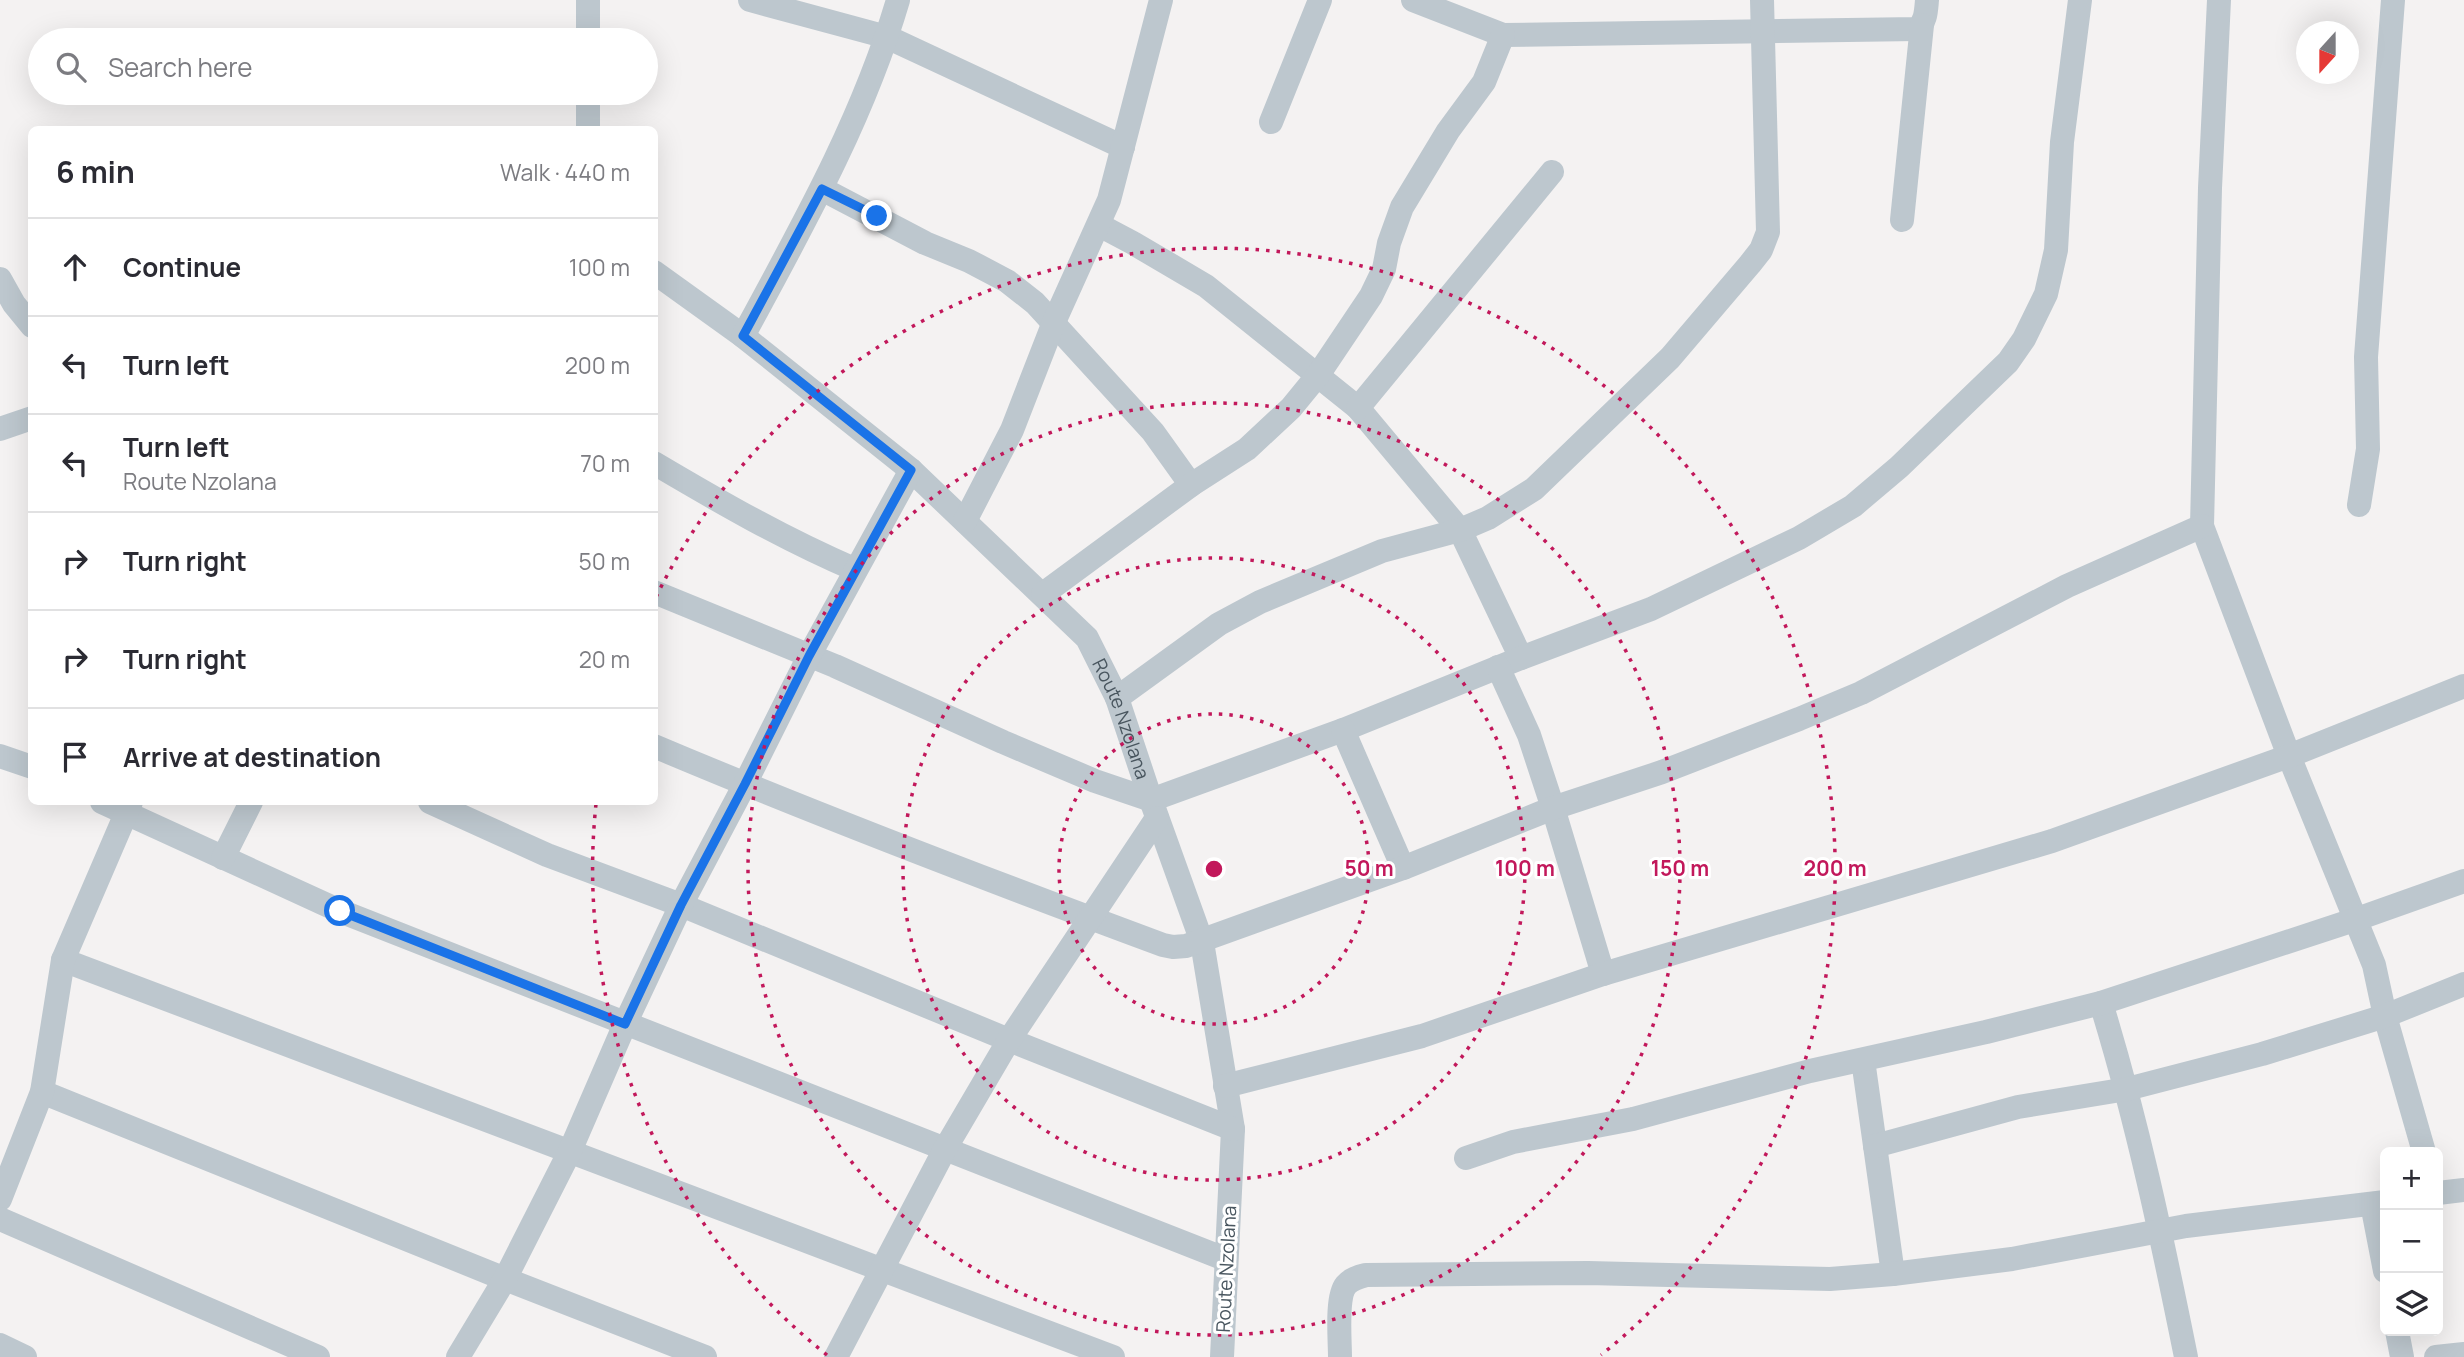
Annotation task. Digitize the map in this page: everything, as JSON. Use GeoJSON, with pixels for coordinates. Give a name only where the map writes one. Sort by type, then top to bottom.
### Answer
{"type":"FeatureCollection","features":[{"type":"Feature","properties":{"kind":"street"},"geometry":{"type":"LineString","coordinates":[[588,0],[588,28]]}},
{"type":"Feature","properties":{"kind":"street"},"geometry":{"type":"LineString","coordinates":[[750,0],[887,37],[1123,147]]}},
{"type":"Feature","properties":{"kind":"street"},"geometry":{"type":"LineString","coordinates":[[743,336],[822,189],[864,95],[887,37],[898,0]]}},
{"type":"Feature","properties":{"kind":"street"},"geometry":{"type":"LineString","coordinates":[[965,521],[1012,430],[1054,322],[1109,200],[1161,0]]}},
{"type":"Feature","properties":{"kind":"street"},"geometry":{"type":"LineString","coordinates":[[1271,122],[1320,0]]}},
{"type":"Feature","properties":{"kind":"street"},"geometry":{"type":"LineString","coordinates":[[1413,0],[1503,35],[1916,29],[1922,25]]}},
{"type":"Feature","properties":{"kind":"street"},"geometry":{"type":"LineString","coordinates":[[1118,698],[1219,624],[1260,602],[1382,551],[1460,530],[1488,518],[1534,489],[1670,358],[1761,250],[1768,232],[1762,0]]}},
{"type":"Feature","properties":{"kind":"street"},"geometry":{"type":"LineString","coordinates":[[1902,220],[1922,25],[1926,16],[1927,0]]}},
{"type":"Feature","properties":{"kind":"street"},"geometry":{"type":"LineString","coordinates":[[836,1357],[884,1270],[945,1149],[1009,1040],[1092,918],[1154,809],[1521,657],[1651,609],[1800,538],[1853,506],[1899,467],[2008,362],[2024,339],[2046,294],[2056,250],[2062,142],[2080,0]]}},
{"type":"Feature","properties":{"kind":"street"},"geometry":{"type":"LineString","coordinates":[[2220,0],[2210,188],[2202,526],[2289,756],[2374,965],[2385,1016],[2423,1147]]}},
{"type":"Feature","properties":{"kind":"street"},"geometry":{"type":"LineString","coordinates":[[2359,505],[2368,449],[2366,357],[2393,0]]}},
{"type":"Feature","properties":{"kind":"street"},"geometry":{"type":"LineString","coordinates":[[1043,594],[1191,485],[1247,449],[1290,408],[1318,375],[1371,296],[1384,269],[1389,243],[1402,208],[1448,131],[1485,82],[1503,35]]}},
{"type":"Feature","properties":{"kind":"street"},"geometry":{"type":"LineString","coordinates":[[588,105],[588,126]]}},
{"type":"Feature","properties":{"kind":"street"},"geometry":{"type":"LineString","coordinates":[[1358,408],[1552,172]]}},
{"type":"Feature","properties":{"kind":"street"},"geometry":{"type":"LineString","coordinates":[[822,189],[925,243],[969,261],[1007,281],[1035,303],[1153,432],[1191,485]]}},
{"type":"Feature","properties":{"kind":"street"},"geometry":{"type":"LineString","coordinates":[[1099,225],[1206,286],[1358,408],[1460,530],[1521,657]]}},
{"type":"Feature","properties":{"kind":"street","name":"Route Nzolana"},"geometry":{"type":"LineString","coordinates":[[658,275],[743,336],[911,470],[1087,638],[1118,698],[1202,942],[1233,1129],[1222,1357]]}},
{"type":"Feature","properties":{"kind":"street"},"geometry":{"type":"LineString","coordinates":[[0,279],[7,307],[28,323]]}},
{"type":"Feature","properties":{"kind":"street"},"geometry":{"type":"LineString","coordinates":[[0,429],[28,419]]}},
{"type":"Feature","properties":{"kind":"street"},"geometry":{"type":"LineString","coordinates":[[658,465],[746,518],[798,545],[854,569]]}},
{"type":"Feature","properties":{"kind":"street"},"geometry":{"type":"LineString","coordinates":[[458,1357],[505,1279],[570,1151],[625,1024],[681,905],[854,569],[911,470]]}},
{"type":"Feature","properties":{"kind":"street"},"geometry":{"type":"LineString","coordinates":[[658,748],[745,784],[1173,947],[1202,942],[1403,868],[1553,808],[1662,772],[1861,693],[2067,586],[2202,526]]}},
{"type":"Feature","properties":{"kind":"street"},"geometry":{"type":"LineString","coordinates":[[658,594],[809,656],[1154,809]]}},
{"type":"Feature","properties":{"kind":"street"},"geometry":{"type":"LineString","coordinates":[[1498,667],[1529,735],[1603,974]]}},
{"type":"Feature","properties":{"kind":"street"},"geometry":{"type":"LineString","coordinates":[[1225,1086],[1422,1035],[1603,974],[2052,841],[2289,756],[2464,686]]}},
{"type":"Feature","properties":{"kind":"street"},"geometry":{"type":"LineString","coordinates":[[1343,730],[1403,868]]}},
{"type":"Feature","properties":{"kind":"street"},"geometry":{"type":"LineString","coordinates":[[0,756],[28,765]]}},
{"type":"Feature","properties":{"kind":"street"},"geometry":{"type":"LineString","coordinates":[[223,858],[250,805]]}},
{"type":"Feature","properties":{"kind":"street"},"geometry":{"type":"LineString","coordinates":[[437,805],[547,855],[681,905],[1233,1129]]}},
{"type":"Feature","properties":{"kind":"street"},"geometry":{"type":"LineString","coordinates":[[0,1199],[42,1092],[63,960],[129,808],[223,858],[340,911],[1226,1259]]}},
{"type":"Feature","properties":{"kind":"street"},"geometry":{"type":"LineString","coordinates":[[1466,1158],[1513,1142],[1633,1119],[1810,1071],[2101,1003],[2464,881]]}},
{"type":"Feature","properties":{"kind":"street"},"geometry":{"type":"LineString","coordinates":[[63,960],[1113,1357]]}},
{"type":"Feature","properties":{"kind":"street"},"geometry":{"type":"LineString","coordinates":[[1875,1146],[2018,1107],[2127,1089],[2262,1054],[2385,1016],[2464,985]]}},
{"type":"Feature","properties":{"kind":"street"},"geometry":{"type":"LineString","coordinates":[[2101,1003],[2127,1089],[2161,1231],[2186,1357]]}},
{"type":"Feature","properties":{"kind":"street"},"geometry":{"type":"LineString","coordinates":[[1863,1060],[1893,1274]]}},
{"type":"Feature","properties":{"kind":"street"},"geometry":{"type":"LineString","coordinates":[[42,1092],[705,1357]]}},
{"type":"Feature","properties":{"kind":"street"},"geometry":{"type":"LineString","coordinates":[[2443,1192],[2464,1190]]}},
{"type":"Feature","properties":{"kind":"street"},"geometry":{"type":"LineString","coordinates":[[1340,1357],[1341,1300],[1344,1287],[1353,1279],[1366,1275],[1588,1273],[1830,1279],[2012,1259],[2186,1226],[2379,1203]]}},
{"type":"Feature","properties":{"kind":"street"},"geometry":{"type":"LineString","coordinates":[[0,1219],[317,1357]]}},
{"type":"Feature","properties":{"kind":"street"},"geometry":{"type":"LineString","coordinates":[[2398,1336],[2402,1357]]}},
{"type":"Feature","properties":{"kind":"street"},"geometry":{"type":"LineString","coordinates":[[0,1345],[24,1357]]}},
{"type":"Feature","properties":{"kind":"street"},"geometry":{"type":"LineString","coordinates":[[2436,1357],[2464,1354]]}},
{"type":"Feature","properties":{"kind":"route"},"geometry":{"type":"LineString","coordinates":[[340,911],[625,1024],[681,905],[809,656],[854,569],[911,470],[743,336],[822,189],[877,216]]}}]}
